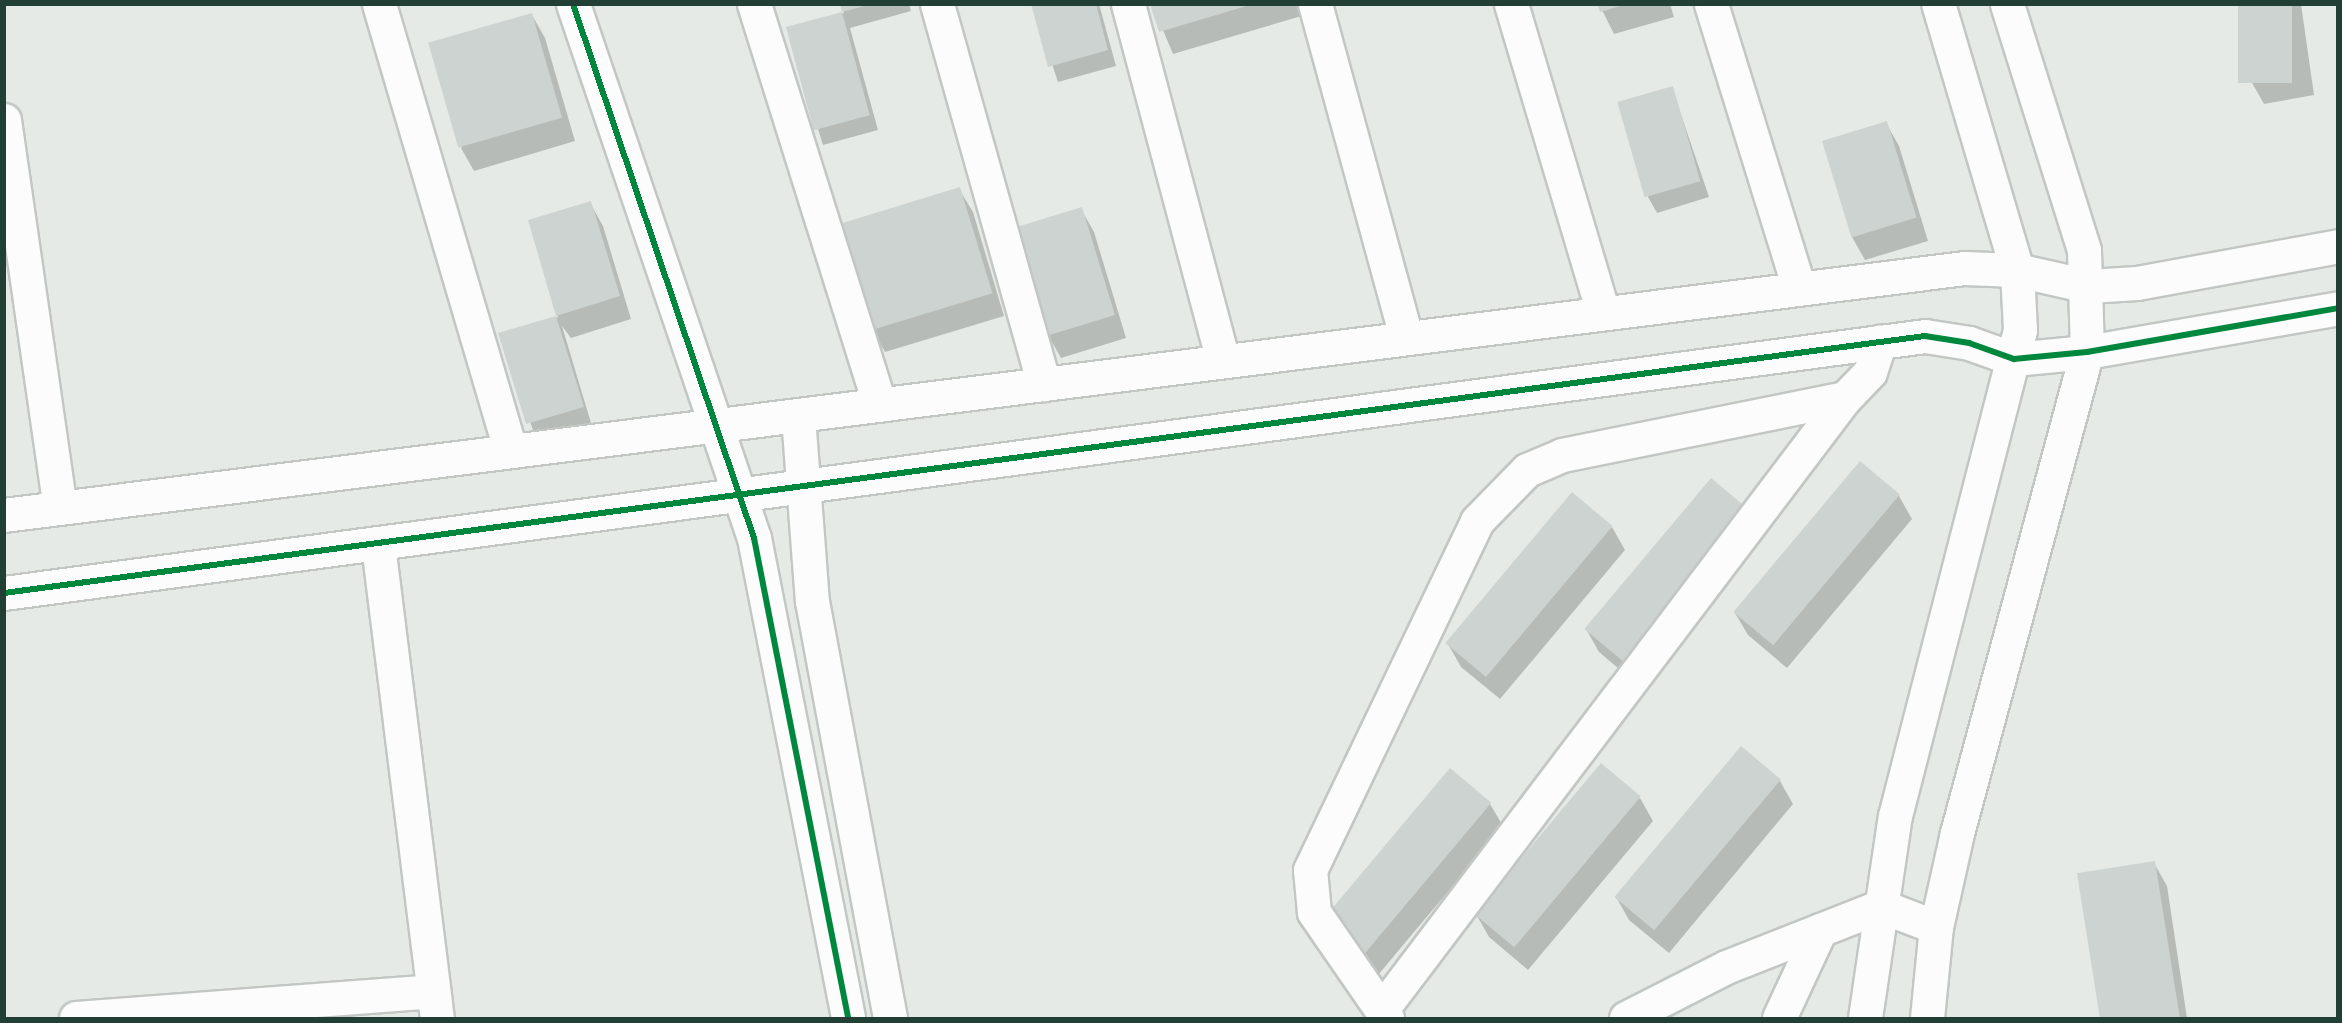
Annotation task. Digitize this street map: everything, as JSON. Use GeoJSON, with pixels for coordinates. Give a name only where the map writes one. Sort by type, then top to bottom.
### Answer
{"type":"FeatureCollection","features":[{"type":"Feature","properties":{"kind":"street"},"geometry":{"type":"LineString","coordinates":[[379,4],[510,450]]}},
{"type":"Feature","properties":{"kind":"street"},"geometry":{"type":"LineString","coordinates":[[573,4],[742,495],[848,1018]]}},
{"type":"Feature","properties":{"kind":"street"},"geometry":{"type":"LineString","coordinates":[[754,4],[880,405]]}},
{"type":"Feature","properties":{"kind":"street"},"geometry":{"type":"LineString","coordinates":[[937,4],[1044,384]]}},
{"type":"Feature","properties":{"kind":"street"},"geometry":{"type":"LineString","coordinates":[[1128,4],[1223,360]]}},
{"type":"Feature","properties":{"kind":"street"},"geometry":{"type":"LineString","coordinates":[[1315,4],[1406,337]]}},
{"type":"Feature","properties":{"kind":"street"},"geometry":{"type":"LineString","coordinates":[[1511,4],[1603,313]]}},
{"type":"Feature","properties":{"kind":"street"},"geometry":{"type":"LineString","coordinates":[[1712,4],[1799,289]]}},
{"type":"Feature","properties":{"kind":"street"},"geometry":{"type":"LineString","coordinates":[[1865,1018],[1895,816],[2020,330],[2017,270],[1938,4]]}},
{"type":"Feature","properties":{"kind":"street"},"geometry":{"type":"LineString","coordinates":[[1927,1018],[1936,927],[2087,352],[2088,286],[2074,214],[2007,4]]}},
{"type":"Feature","properties":{"kind":"street"},"geometry":{"type":"LineString","coordinates":[[4,120],[60,507]]}},
{"type":"Feature","properties":{"kind":"street"},"geometry":{"type":"LineString","coordinates":[[4,515],[1964,268],[2017,270],[2088,286],[2137,283],[2337,246]]}},
{"type":"Feature","properties":{"kind":"street"},"geometry":{"type":"LineString","coordinates":[[4,593],[378,545],[1880,342],[1944,337],[2014,359],[2087,352],[2337,308]]}},
{"type":"Feature","properties":{"kind":"street"},"geometry":{"type":"LineString","coordinates":[[1845,398],[1562,455],[1527,470],[1477,521],[1310,870],[1314,912],[1385,1014],[1845,398],[1870,372],[1880,342]]}},
{"type":"Feature","properties":{"kind":"street"},"geometry":{"type":"LineString","coordinates":[[798,416],[812,601],[890,1018]]}},
{"type":"Feature","properties":{"kind":"street"},"geometry":{"type":"LineString","coordinates":[[76,1018],[434,1005],[378,545]]}},
{"type":"Feature","properties":{"kind":"street"},"geometry":{"type":"LineString","coordinates":[[1626,1018],[1689,983],[1881,906],[1936,927]]}},
{"type":"Feature","properties":{"kind":"street"},"geometry":{"type":"LineString","coordinates":[[1779,1018],[1820,930]]}},
{"type":"Feature","properties":{"kind":"building"},"geometry":{"type":"Polygon","coordinates":[[[840,4],[868,4],[868,5],[842,12],[840,4]]]}},
{"type":"Feature","properties":{"kind":"building"},"geometry":{"type":"Polygon","coordinates":[[[1031,4],[1096,4],[1108,50],[1048,67],[1031,4]]]}},
{"type":"Feature","properties":{"kind":"building"},"geometry":{"type":"Polygon","coordinates":[[[1150,4],[1250,4],[1250,5],[1159,32],[1150,4]]]}},
{"type":"Feature","properties":{"kind":"building"},"geometry":{"type":"Polygon","coordinates":[[[1597,4],[1624,4],[1624,5],[1600,12],[1597,4]]]}},
{"type":"Feature","properties":{"kind":"building"},"geometry":{"type":"Polygon","coordinates":[[[2238,4],[2292,4],[2292,83],[2238,83],[2238,4]]]}},
{"type":"Feature","properties":{"kind":"building"},"geometry":{"type":"Polygon","coordinates":[[[842,12],[870,115],[814,130],[786,27],[842,12]]]}},
{"type":"Feature","properties":{"kind":"building"},"geometry":{"type":"Polygon","coordinates":[[[532,13],[562,118],[458,148],[428,43],[532,13]]]}},
{"type":"Feature","properties":{"kind":"building"},"geometry":{"type":"Polygon","coordinates":[[[1673,86],[1700,181],[1645,197],[1617,102],[1673,86]]]}},
{"type":"Feature","properties":{"kind":"building"},"geometry":{"type":"Polygon","coordinates":[[[1887,121],[1917,218],[1852,237],[1822,141],[1887,121]]]}},
{"type":"Feature","properties":{"kind":"building"},"geometry":{"type":"Polygon","coordinates":[[[960,187],[992,293],[871,330],[839,224],[960,187]]]}},
{"type":"Feature","properties":{"kind":"building"},"geometry":{"type":"Polygon","coordinates":[[[591,201],[620,296],[556,316],[528,220],[591,201]]]}},
{"type":"Feature","properties":{"kind":"building"},"geometry":{"type":"Polygon","coordinates":[[[1082,207],[1115,315],[1047,336],[1014,228],[1082,207]]]}},
{"type":"Feature","properties":{"kind":"building"},"geometry":{"type":"Polygon","coordinates":[[[556,316],[584,407],[526,424],[498,333],[556,316]]]}},
{"type":"Feature","properties":{"kind":"building"},"geometry":{"type":"Polygon","coordinates":[[[1860,461],[1900,494],[1773,645],[1733,612],[1860,461]]]}},
{"type":"Feature","properties":{"kind":"building"},"geometry":{"type":"Polygon","coordinates":[[[1711,478],[1751,511],[1624,662],[1584,629],[1711,478]]]}},
{"type":"Feature","properties":{"kind":"building"},"geometry":{"type":"Polygon","coordinates":[[[1572,492],[1613,526],[1486,677],[1445,643],[1572,492]]]}},
{"type":"Feature","properties":{"kind":"building"},"geometry":{"type":"Polygon","coordinates":[[[1741,746],[1781,779],[1654,930],[1614,897],[1741,746]]]}},
{"type":"Feature","properties":{"kind":"building"},"geometry":{"type":"Polygon","coordinates":[[[1601,763],[1641,796],[1514,947],[1474,914],[1601,763]]]}},
{"type":"Feature","properties":{"kind":"building"},"geometry":{"type":"Polygon","coordinates":[[[1450,768],[1491,803],[1365,954],[1323,919],[1450,768]]]}},
{"type":"Feature","properties":{"kind":"building"},"geometry":{"type":"Polygon","coordinates":[[[2155,861],[2180,1018],[2100,1018],[2077,873],[2155,861]]]}},
{"type":"Feature","properties":{"kind":"cycle path"},"geometry":{"type":"LineString","coordinates":[[573,4],[754,538],[848,1018]]}},
{"type":"Feature","properties":{"kind":"cycle path"},"geometry":{"type":"LineString","coordinates":[[4,593],[1925,336],[1969,343],[2014,359],[2087,352],[2338,308]]}}]}
